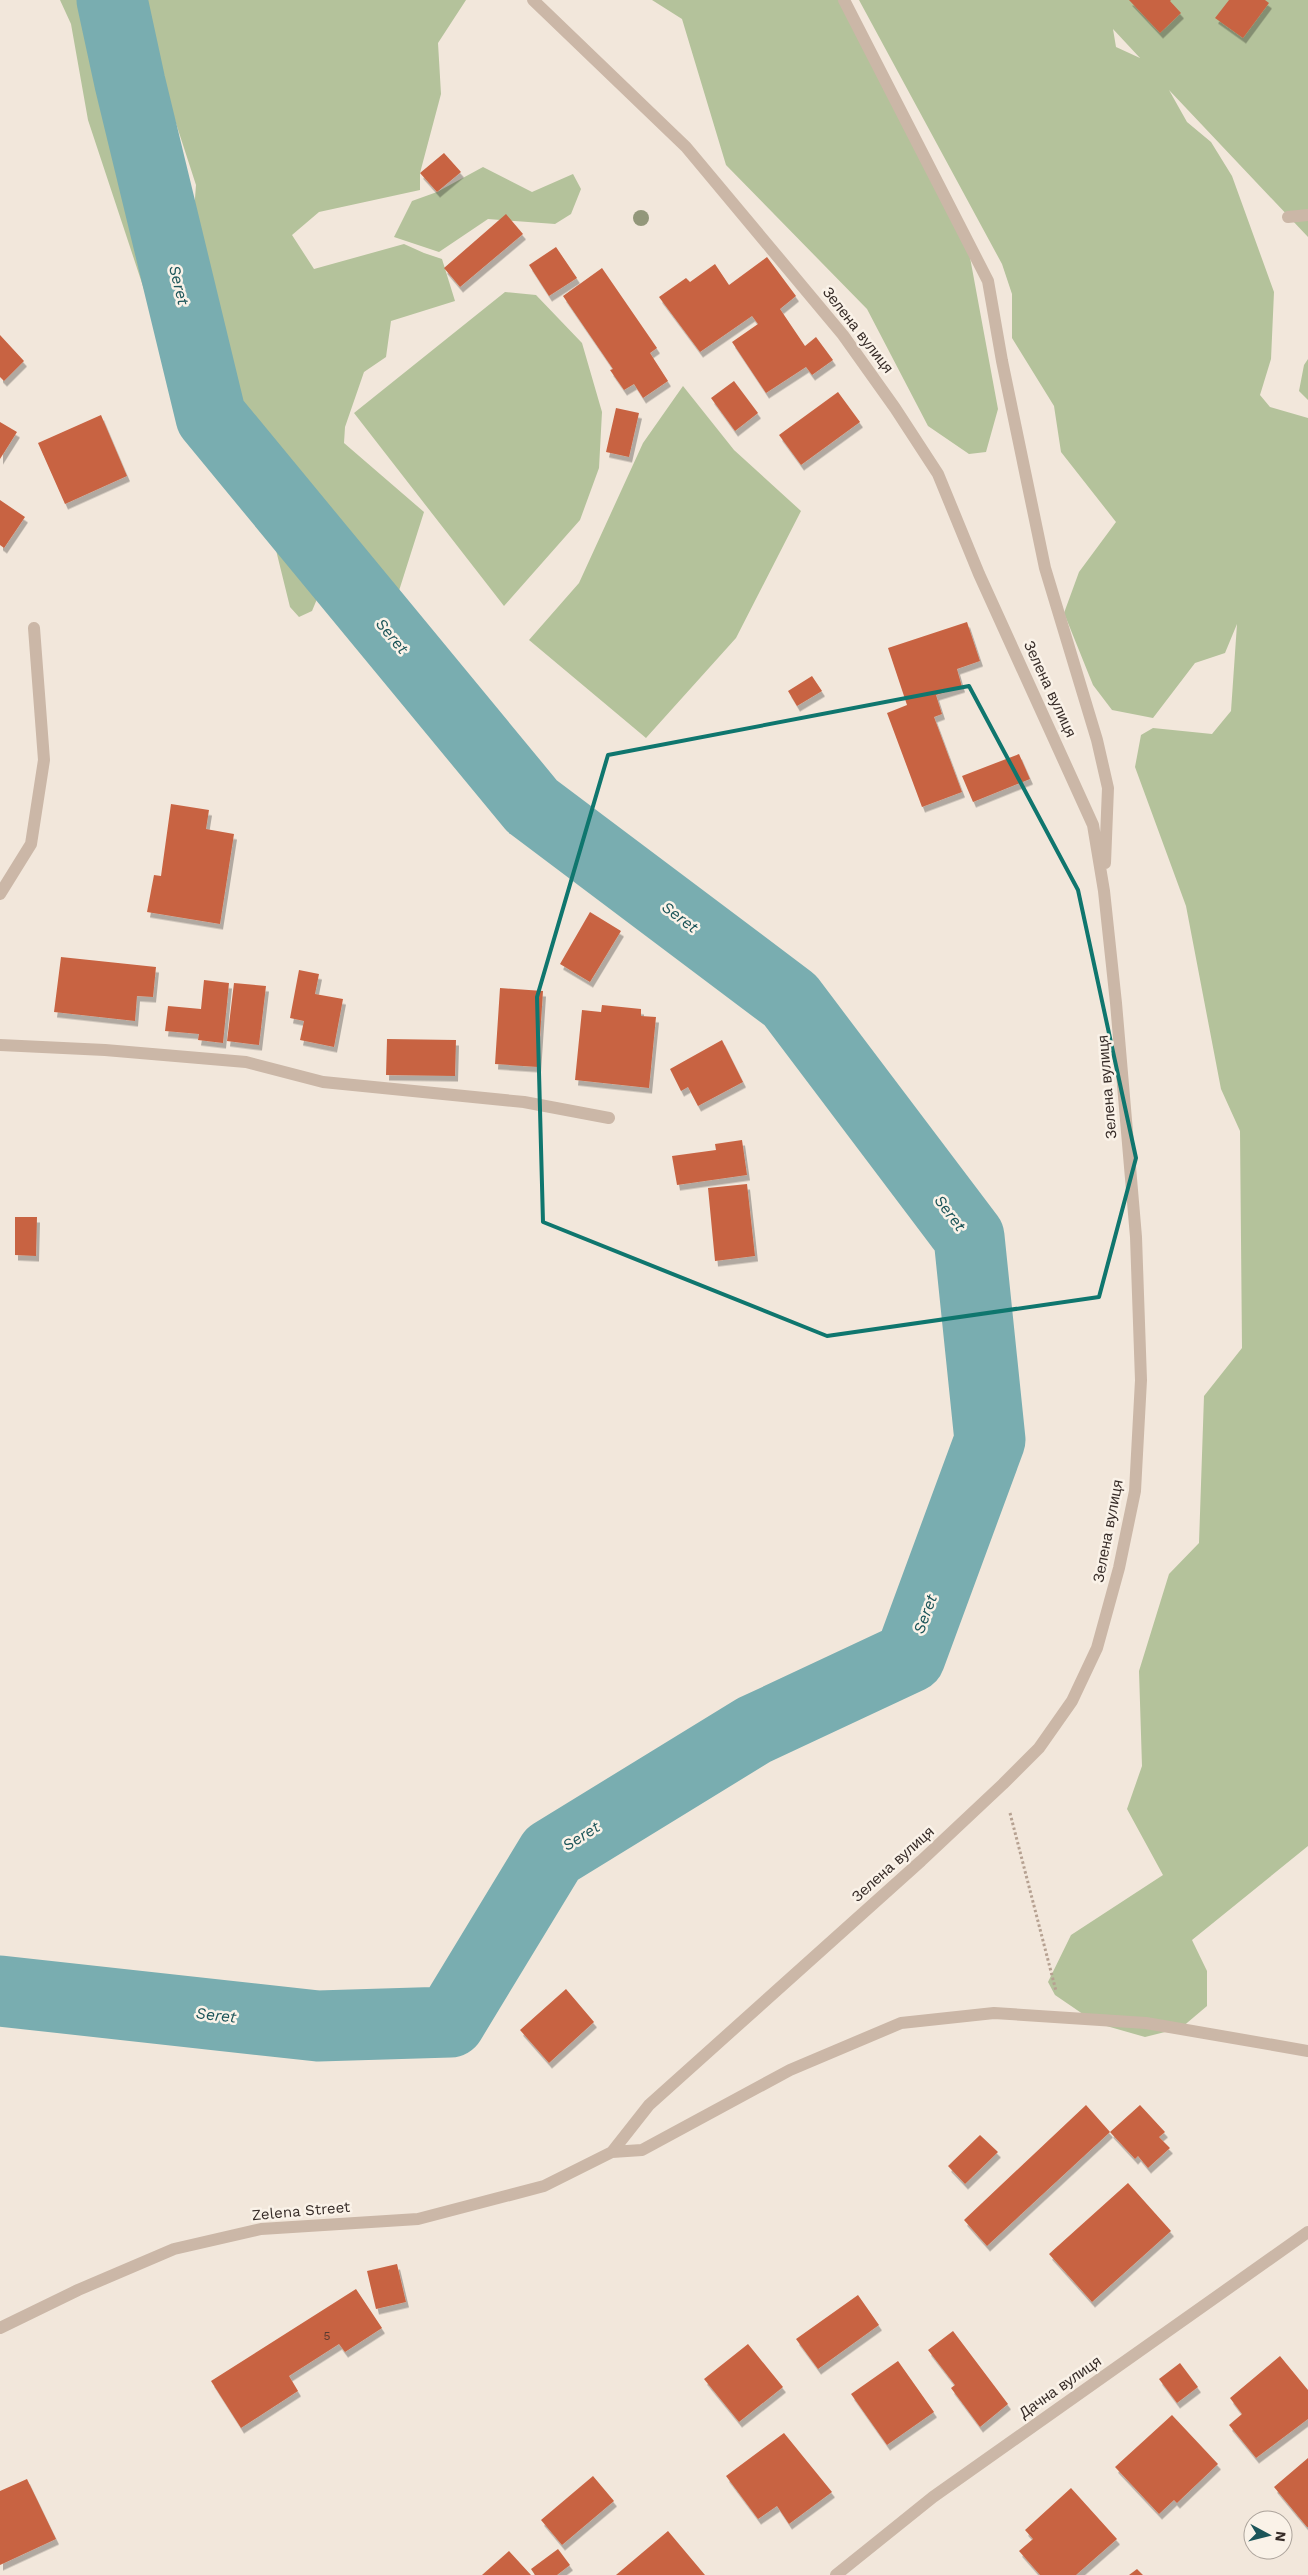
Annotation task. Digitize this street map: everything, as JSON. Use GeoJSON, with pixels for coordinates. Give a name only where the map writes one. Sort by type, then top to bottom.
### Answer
{"type":"FeatureCollection","features":[{"type":"Feature","properties":{"kind":"street","name":"Зелена вулиця"},"geometry":{"type":"LineString","coordinates":[[533,0],[686,147],[843,334],[896,408],[933,466],[979,574],[1093,825],[1104,891],[1136,1237],[1141,1380],[1135,1492],[1119,1568],[1097,1648],[1072,1701],[1039,1748],[1003,1784],[914,1868],[649,2105],[612,2152]]}},
{"type":"Feature","properties":{"kind":"street"},"geometry":{"type":"LineString","coordinates":[[844,0],[988,281],[1002,361],[1045,568],[1097,740],[1108,788],[1104,891]]}},
{"type":"Feature","properties":{"kind":"street"},"geometry":{"type":"LineString","coordinates":[[1288,217],[1308,215]]}},
{"type":"Feature","properties":{"kind":"street"},"geometry":{"type":"LineString","coordinates":[[0,894],[31,844],[44,760],[34,628]]}},
{"type":"Feature","properties":{"kind":"street"},"geometry":{"type":"LineString","coordinates":[[0,1045],[105,1050],[246,1062],[323,1082],[524,1102],[609,1118]]}},
{"type":"Feature","properties":{"kind":"street"},"geometry":{"type":"LineString","coordinates":[[612,2152],[642,2150],[790,2070],[900,2023],[994,2013],[1063,2017],[1146,2023],[1308,2051]]}},
{"type":"Feature","properties":{"kind":"street","name":"Zelena Street"},"geometry":{"type":"LineString","coordinates":[[0,2328],[78,2290],[174,2249],[261,2229],[418,2219],[544,2186],[612,2152]]}},
{"type":"Feature","properties":{"kind":"street","name":"Дачна вулиця"},"geometry":{"type":"LineString","coordinates":[[836,2575],[933,2497],[1308,2232]]}},
{"type":"Feature","properties":{"kind":"path"},"geometry":{"type":"LineString","coordinates":[[1003,1784],[1063,2017]]}},
{"type":"Feature","properties":{"kind":"highlighted area"},"geometry":{"type":"Polygon","coordinates":[[[969,686],[1078,890],[1136,1158],[1099,1297],[827,1336],[543,1222],[537,997],[608,755],[969,686]]]}},
{"type":"Feature","properties":{"kind":"green space"},"geometry":{"type":"Polygon","coordinates":[[[60,0],[112,0],[141,136],[183,248],[224,424],[289,535],[317,570],[317,599],[312,611],[299,617],[290,607],[275,546],[196,436],[174,380],[88,120],[71,24],[60,0]]]}},
{"type":"Feature","properties":{"kind":"green space"},"geometry":{"type":"Polygon","coordinates":[[[136,0],[466,0],[438,43],[441,94],[420,173],[420,190],[319,212],[292,235],[314,269],[404,244],[442,259],[455,301],[391,321],[386,357],[364,372],[345,427],[344,443],[424,512],[397,597],[379,600],[306,537],[243,435],[193,225],[196,185],[136,0]]]}},
{"type":"Feature","properties":{"kind":"green space"},"geometry":{"type":"Polygon","coordinates":[[[652,0],[847,0],[969,252],[998,409],[986,452],[969,454],[928,426],[867,309],[726,165],[682,19],[652,0]]]}},
{"type":"Feature","properties":{"kind":"green space"},"geometry":{"type":"Polygon","coordinates":[[[859,0],[1308,0],[1308,237],[1169,90],[1187,122],[1211,142],[1232,176],[1274,292],[1271,359],[1260,395],[1270,407],[1308,418],[1308,1846],[1192,1940],[1207,1971],[1207,2006],[1181,2028],[1145,2037],[1096,2023],[1055,1995],[1048,1982],[1071,1935],[1163,1875],[1127,1809],[1142,1766],[1139,1671],[1169,1574],[1199,1543],[1204,1396],[1242,1348],[1240,1131],[1221,1089],[1186,906],[1135,767],[1141,735],[1153,728],[1212,734],[1231,711],[1237,624],[1225,653],[1195,663],[1153,718],[1112,710],[1093,685],[1064,613],[1079,572],[1116,522],[1061,452],[1054,406],[1012,338],[1012,294],[1002,264],[859,0]],[[1113,29],[1116,47],[1140,58],[1113,29]]]}},
{"type":"Feature","properties":{"kind":"green space"},"geometry":{"type":"Polygon","coordinates":[[[483,167],[532,192],[573,174],[581,189],[571,214],[555,224],[488,219],[439,252],[394,237],[412,201],[437,192],[483,167]]]}},
{"type":"Feature","properties":{"kind":"green space"},"geometry":{"type":"Polygon","coordinates":[[[505,292],[536,295],[582,343],[602,412],[599,468],[580,520],[504,606],[354,413],[505,292]]]}},
{"type":"Feature","properties":{"kind":"green space"},"geometry":{"type":"Polygon","coordinates":[[[1308,359],[1308,400],[1299,391],[1304,365],[1308,359]]]}},
{"type":"Feature","properties":{"kind":"green space"},"geometry":{"type":"Polygon","coordinates":[[[683,386],[734,450],[801,511],[736,638],[646,738],[529,640],[579,583],[643,443],[683,386]]]}},
{"type":"Feature","properties":{"kind":"building"},"geometry":{"type":"Polygon","coordinates":[[[1129,0],[1171,0],[1181,13],[1160,33],[1129,0]]]}},
{"type":"Feature","properties":{"kind":"building"},"geometry":{"type":"Polygon","coordinates":[[[1229,0],[1265,0],[1269,3],[1243,38],[1215,18],[1229,0]]]}},
{"type":"Feature","properties":{"kind":"building"},"geometry":{"type":"Polygon","coordinates":[[[444,153],[461,172],[437,192],[420,173],[444,153]]]}},
{"type":"Feature","properties":{"kind":"building"},"geometry":{"type":"Polygon","coordinates":[[[506,214],[523,234],[460,287],[444,268],[506,214]]]}},
{"type":"Feature","properties":{"kind":"building"},"geometry":{"type":"Polygon","coordinates":[[[556,247],[577,278],[549,296],[529,265],[556,247]]]}},
{"type":"Feature","properties":{"kind":"building"},"geometry":{"type":"Polygon","coordinates":[[[767,257],[796,296],[780,309],[805,346],[816,337],[833,360],[812,375],[806,367],[766,393],[732,342],[758,324],[752,316],[700,352],[659,297],[686,278],[690,282],[715,264],[729,285],[767,257]]]}},
{"type":"Feature","properties":{"kind":"building"},"geometry":{"type":"Polygon","coordinates":[[[602,268],[657,348],[650,353],[668,381],[643,398],[634,384],[624,390],[610,370],[613,369],[563,296],[602,268]]]}},
{"type":"Feature","properties":{"kind":"building"},"geometry":{"type":"Polygon","coordinates":[[[0,335],[24,361],[4,381],[0,377],[0,335]]]}},
{"type":"Feature","properties":{"kind":"building"},"geometry":{"type":"Polygon","coordinates":[[[734,381],[758,413],[735,431],[711,398],[734,381]]]}},
{"type":"Feature","properties":{"kind":"building"},"geometry":{"type":"Polygon","coordinates":[[[838,392],[860,422],[801,465],[779,435],[838,392]]]}},
{"type":"Feature","properties":{"kind":"building"},"geometry":{"type":"Polygon","coordinates":[[[616,408],[639,413],[629,457],[606,452],[616,408]]]}},
{"type":"Feature","properties":{"kind":"building"},"geometry":{"type":"Polygon","coordinates":[[[101,415],[127,476],[65,504],[38,443],[101,415]]]}},
{"type":"Feature","properties":{"kind":"building"},"geometry":{"type":"Polygon","coordinates":[[[0,422],[17,432],[0,459],[0,422]]]}},
{"type":"Feature","properties":{"kind":"building"},"geometry":{"type":"Polygon","coordinates":[[[0,500],[25,517],[4,548],[0,545],[0,500]]]}},
{"type":"Feature","properties":{"kind":"building"},"geometry":{"type":"Polygon","coordinates":[[[967,622],[980,661],[957,669],[962,687],[936,695],[942,714],[934,717],[962,792],[922,807],[887,713],[907,705],[888,648],[967,622]]]}},
{"type":"Feature","properties":{"kind":"building"},"geometry":{"type":"Polygon","coordinates":[[[812,676],[822,691],[797,706],[788,691],[812,676]]]}},
{"type":"Feature","properties":{"kind":"building"},"geometry":{"type":"Polygon","coordinates":[[[1019,754],[1030,779],[973,802],[962,776],[1019,754]]]}},
{"type":"Feature","properties":{"kind":"building"},"geometry":{"type":"Polygon","coordinates":[[[171,804],[209,810],[206,829],[234,834],[220,924],[147,912],[154,875],[161,876],[171,804]]]}},
{"type":"Feature","properties":{"kind":"building"},"geometry":{"type":"Polygon","coordinates":[[[590,912],[621,931],[590,982],[560,964],[590,912]]]}},
{"type":"Feature","properties":{"kind":"building"},"geometry":{"type":"Polygon","coordinates":[[[61,957],[156,967],[153,997],[137,996],[135,1021],[54,1012],[61,957]]]}},
{"type":"Feature","properties":{"kind":"building"},"geometry":{"type":"Polygon","coordinates":[[[299,970],[319,974],[315,994],[343,999],[334,1047],[300,1040],[304,1021],[290,1018],[299,970]]]}},
{"type":"Feature","properties":{"kind":"building"},"geometry":{"type":"Polygon","coordinates":[[[204,980],[229,983],[223,1043],[198,1040],[199,1034],[165,1031],[168,1006],[201,1009],[204,980]]]}},
{"type":"Feature","properties":{"kind":"building"},"geometry":{"type":"Polygon","coordinates":[[[234,983],[266,986],[259,1045],[227,1041],[234,983]]]}},
{"type":"Feature","properties":{"kind":"building"},"geometry":{"type":"Polygon","coordinates":[[[500,988],[543,991],[538,1067],[495,1064],[500,988]]]}},
{"type":"Feature","properties":{"kind":"building"},"geometry":{"type":"Polygon","coordinates":[[[602,1005],[641,1009],[641,1016],[656,1017],[649,1088],[575,1080],[582,1010],[601,1012],[602,1005]]]}},
{"type":"Feature","properties":{"kind":"building"},"geometry":{"type":"Polygon","coordinates":[[[387,1039],[456,1040],[455,1076],[386,1075],[387,1039]]]}},
{"type":"Feature","properties":{"kind":"building"},"geometry":{"type":"Polygon","coordinates":[[[722,1040],[743,1082],[698,1106],[688,1087],[681,1091],[670,1069],[722,1040]]]}},
{"type":"Feature","properties":{"kind":"building"},"geometry":{"type":"Polygon","coordinates":[[[742,1140],[747,1175],[677,1185],[672,1156],[716,1150],[715,1144],[742,1140]]]}},
{"type":"Feature","properties":{"kind":"building"},"geometry":{"type":"Polygon","coordinates":[[[747,1184],[755,1256],[715,1261],[708,1188],[747,1184]]]}},
{"type":"Feature","properties":{"kind":"building"},"geometry":{"type":"Polygon","coordinates":[[[15,1217],[37,1217],[36,1256],[15,1255],[15,1217]]]}},
{"type":"Feature","properties":{"kind":"building"},"geometry":{"type":"Polygon","coordinates":[[[566,1989],[594,2022],[549,2063],[520,2030],[566,1989]]]}},
{"type":"Feature","properties":{"kind":"building"},"geometry":{"type":"Polygon","coordinates":[[[1086,2105],[1110,2132],[987,2246],[964,2220],[1086,2105]]]}},
{"type":"Feature","properties":{"kind":"building"},"geometry":{"type":"Polygon","coordinates":[[[1140,2105],[1165,2132],[1159,2137],[1170,2148],[1148,2168],[1138,2156],[1135,2159],[1110,2132],[1140,2105]]]}},
{"type":"Feature","properties":{"kind":"building"},"geometry":{"type":"Polygon","coordinates":[[[980,2135],[998,2152],[965,2184],[948,2166],[980,2135]]]}},
{"type":"Feature","properties":{"kind":"building"},"geometry":{"type":"Polygon","coordinates":[[[1128,2183],[1171,2231],[1092,2302],[1049,2254],[1128,2183]]]}},
{"type":"Feature","properties":{"kind":"building"},"geometry":{"type":"Polygon","coordinates":[[[397,2264],[406,2302],[376,2309],[367,2271],[397,2264]]]}},
{"type":"Feature","properties":{"kind":"building"},"geometry":{"type":"Polygon","coordinates":[[[356,2289],[382,2328],[345,2352],[339,2344],[289,2376],[298,2391],[241,2428],[211,2381],[356,2289]]]}},
{"type":"Feature","properties":{"kind":"building"},"geometry":{"type":"Polygon","coordinates":[[[858,2295],[879,2325],[818,2369],[796,2339],[858,2295]]]}},
{"type":"Feature","properties":{"kind":"building"},"geometry":{"type":"Polygon","coordinates":[[[953,2331],[1008,2404],[980,2427],[951,2388],[955,2385],[928,2350],[953,2331]]]}},
{"type":"Feature","properties":{"kind":"building"},"geometry":{"type":"Polygon","coordinates":[[[748,2344],[783,2387],[739,2422],[704,2379],[748,2344]]]}},
{"type":"Feature","properties":{"kind":"building"},"geometry":{"type":"Polygon","coordinates":[[[1280,2356],[1308,2390],[1308,2419],[1256,2458],[1229,2425],[1242,2414],[1230,2398],[1280,2356]]]}},
{"type":"Feature","properties":{"kind":"building"},"geometry":{"type":"Polygon","coordinates":[[[898,2361],[934,2412],[887,2445],[851,2394],[898,2361]]]}},
{"type":"Feature","properties":{"kind":"building"},"geometry":{"type":"Polygon","coordinates":[[[1180,2363],[1198,2387],[1177,2403],[1159,2379],[1180,2363]]]}},
{"type":"Feature","properties":{"kind":"building"},"geometry":{"type":"Polygon","coordinates":[[[1172,2415],[1218,2464],[1177,2503],[1174,2500],[1159,2514],[1115,2467],[1172,2415]]]}},
{"type":"Feature","properties":{"kind":"building"},"geometry":{"type":"Polygon","coordinates":[[[784,2433],[832,2492],[789,2524],[777,2506],[758,2519],[726,2476],[784,2433]]]}},
{"type":"Feature","properties":{"kind":"building"},"geometry":{"type":"Polygon","coordinates":[[[1308,2458],[1308,2527],[1307,2527],[1274,2487],[1308,2458]]]}},
{"type":"Feature","properties":{"kind":"building"},"geometry":{"type":"Polygon","coordinates":[[[593,2476],[614,2501],[562,2545],[541,2520],[593,2476]]]}},
{"type":"Feature","properties":{"kind":"building"},"geometry":{"type":"Polygon","coordinates":[[[27,2479],[56,2539],[0,2565],[0,2491],[27,2479]]]}},
{"type":"Feature","properties":{"kind":"building"},"geometry":{"type":"Polygon","coordinates":[[[1071,2488],[1117,2539],[1076,2575],[1040,2575],[1019,2551],[1033,2539],[1025,2530],[1071,2488]]]}},
{"type":"Feature","properties":{"kind":"building"},"geometry":{"type":"Polygon","coordinates":[[[668,2531],[705,2575],[616,2575],[668,2531]]]}},
{"type":"Feature","properties":{"kind":"building"},"geometry":{"type":"Polygon","coordinates":[[[558,2549],[570,2565],[557,2575],[535,2575],[531,2569],[558,2549]]]}},
{"type":"Feature","properties":{"kind":"building"},"geometry":{"type":"Polygon","coordinates":[[[509,2551],[531,2575],[482,2575],[509,2551]]]}},
{"type":"Feature","properties":{"kind":"building"},"geometry":{"type":"Polygon","coordinates":[[[1137,2569],[1143,2575],[1129,2575],[1137,2569]]]}},
{"type":"Feature","properties":{"kind":"waterway","name":"Seret"},"geometry":{"type":"LineString","coordinates":[[0,1991],[318,2026],[450,2022],[552,1854],[754,1730],[910,1657],[990,1440],[969,1237],[790,1000],[532,806],[211,417],[130,83],[112,0]]}}]}
